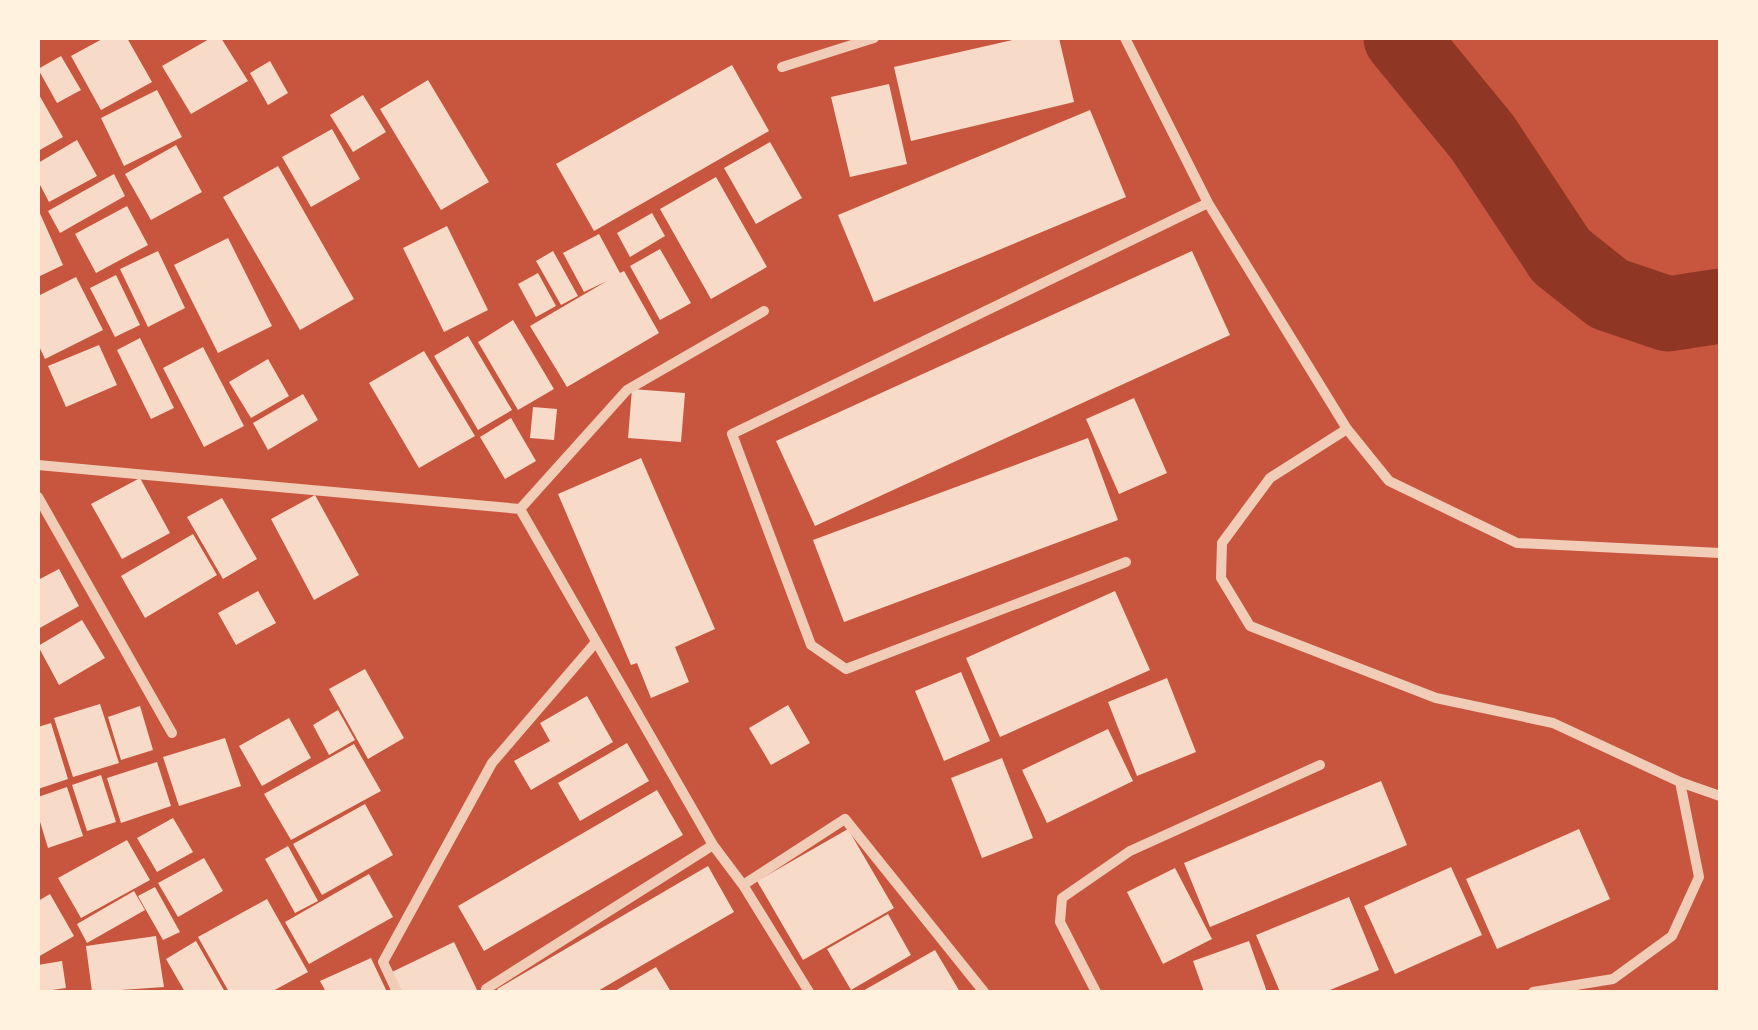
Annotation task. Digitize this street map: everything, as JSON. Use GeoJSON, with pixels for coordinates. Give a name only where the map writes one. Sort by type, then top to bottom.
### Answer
{"type":"FeatureCollection","features":[{"type":"Feature","properties":{"kind":"street"},"geometry":{"type":"LineString","coordinates":[[782,67],[874,38]]}},
{"type":"Feature","properties":{"kind":"street"},"geometry":{"type":"LineString","coordinates":[[1124,38],[1208,203],[1347,429],[1389,481],[1517,542],[1720,553]]}},
{"type":"Feature","properties":{"kind":"street"},"geometry":{"type":"LineString","coordinates":[[1126,562],[846,669],[812,646],[732,434],[1208,203]]}},
{"type":"Feature","properties":{"kind":"street"},"geometry":{"type":"LineString","coordinates":[[520,509],[627,390],[764,311]]}},
{"type":"Feature","properties":{"kind":"street"},"geometry":{"type":"LineString","coordinates":[[1347,429],[1270,478],[1222,543],[1221,578],[1250,626],[1436,698],[1553,723],[1680,782],[1720,796]]}},
{"type":"Feature","properties":{"kind":"street"},"geometry":{"type":"LineString","coordinates":[[38,465],[520,509]]}},
{"type":"Feature","properties":{"kind":"street"},"geometry":{"type":"LineString","coordinates":[[38,497],[172,733]]}},
{"type":"Feature","properties":{"kind":"street"},"geometry":{"type":"LineString","coordinates":[[520,509],[713,845],[743,884],[809,992]]}},
{"type":"Feature","properties":{"kind":"street"},"geometry":{"type":"LineString","coordinates":[[397,992],[383,962],[492,763],[596,642]]}},
{"type":"Feature","properties":{"kind":"street"},"geometry":{"type":"LineString","coordinates":[[1096,992],[1060,922],[1062,898],[1130,851],[1320,764]]}},
{"type":"Feature","properties":{"kind":"street"},"geometry":{"type":"LineString","coordinates":[[1534,992],[1613,980],[1672,936],[1699,877],[1680,782]]}},
{"type":"Feature","properties":{"kind":"street"},"geometry":{"type":"LineString","coordinates":[[743,884],[845,819],[984,992]]}},
{"type":"Feature","properties":{"kind":"street"},"geometry":{"type":"LineString","coordinates":[[486,990],[713,845]]}},
{"type":"Feature","properties":{"kind":"building"},"geometry":{"type":"Polygon","coordinates":[[[104,38],[127,38],[152,82],[101,110],[71,56],[104,38]]]}},
{"type":"Feature","properties":{"kind":"building"},"geometry":{"type":"Polygon","coordinates":[[[211,38],[221,38],[248,81],[191,114],[162,66],[211,38]]]}},
{"type":"Feature","properties":{"kind":"building"},"geometry":{"type":"Polygon","coordinates":[[[1021,38],[1059,38],[1074,102],[911,141],[894,67],[1021,38]]]}},
{"type":"Feature","properties":{"kind":"building"},"geometry":{"type":"Polygon","coordinates":[[[61,56],[81,90],[57,103],[38,69],[61,56]]]}},
{"type":"Feature","properties":{"kind":"building"},"geometry":{"type":"Polygon","coordinates":[[[270,61],[288,93],[268,105],[250,73],[270,61]]]}},
{"type":"Feature","properties":{"kind":"building"},"geometry":{"type":"Polygon","coordinates":[[[732,65],[769,131],[594,231],[556,164],[732,65]]]}},
{"type":"Feature","properties":{"kind":"building"},"geometry":{"type":"Polygon","coordinates":[[[428,80],[489,182],[441,210],[380,109],[428,80]]]}},
{"type":"Feature","properties":{"kind":"building"},"geometry":{"type":"Polygon","coordinates":[[[889,84],[907,164],[850,177],[831,97],[889,84]]]}},
{"type":"Feature","properties":{"kind":"building"},"geometry":{"type":"Polygon","coordinates":[[[157,90],[182,137],[124,166],[101,118],[157,90]]]}},
{"type":"Feature","properties":{"kind":"building"},"geometry":{"type":"Polygon","coordinates":[[[38,93],[63,137],[38,151],[38,93]]]}},
{"type":"Feature","properties":{"kind":"building"},"geometry":{"type":"Polygon","coordinates":[[[363,95],[386,132],[353,152],[330,115],[363,95]]]}},
{"type":"Feature","properties":{"kind":"building"},"geometry":{"type":"Polygon","coordinates":[[[1090,110],[1126,197],[874,302],[838,215],[1090,110]]]}},
{"type":"Feature","properties":{"kind":"building"},"geometry":{"type":"Polygon","coordinates":[[[332,129],[360,179],[311,207],[282,157],[332,129]]]}},
{"type":"Feature","properties":{"kind":"building"},"geometry":{"type":"Polygon","coordinates":[[[77,140],[97,176],[49,202],[38,181],[38,163],[77,140]]]}},
{"type":"Feature","properties":{"kind":"building"},"geometry":{"type":"Polygon","coordinates":[[[770,142],[802,198],[756,224],[724,168],[770,142]]]}},
{"type":"Feature","properties":{"kind":"building"},"geometry":{"type":"Polygon","coordinates":[[[176,145],[202,192],[151,220],[125,174],[176,145]]]}},
{"type":"Feature","properties":{"kind":"building"},"geometry":{"type":"Polygon","coordinates":[[[278,166],[354,299],[300,330],[223,197],[278,166]]]}},
{"type":"Feature","properties":{"kind":"building"},"geometry":{"type":"Polygon","coordinates":[[[114,174],[125,196],[60,233],[48,211],[114,174]]]}},
{"type":"Feature","properties":{"kind":"building"},"geometry":{"type":"Polygon","coordinates":[[[716,177],[767,267],[711,299],[660,209],[716,177]]]}},
{"type":"Feature","properties":{"kind":"building"},"geometry":{"type":"Polygon","coordinates":[[[127,206],[148,245],[96,273],[75,234],[127,206]]]}},
{"type":"Feature","properties":{"kind":"building"},"geometry":{"type":"Polygon","coordinates":[[[38,209],[63,265],[38,277],[38,209]]]}},
{"type":"Feature","properties":{"kind":"building"},"geometry":{"type":"Polygon","coordinates":[[[652,213],[665,236],[630,257],[617,233],[652,213]]]}},
{"type":"Feature","properties":{"kind":"building"},"geometry":{"type":"Polygon","coordinates":[[[447,226],[488,310],[444,332],[403,248],[447,226]]]}},
{"type":"Feature","properties":{"kind":"building"},"geometry":{"type":"Polygon","coordinates":[[[599,234],[659,333],[567,387],[530,326],[607,281],[584,292],[563,253],[599,234]]]}},
{"type":"Feature","properties":{"kind":"building"},"geometry":{"type":"Polygon","coordinates":[[[228,238],[272,326],[218,353],[174,265],[228,238]]]}},
{"type":"Feature","properties":{"kind":"building"},"geometry":{"type":"Polygon","coordinates":[[[660,249],[691,303],[660,320],[630,266],[660,249]]]}},
{"type":"Feature","properties":{"kind":"building"},"geometry":{"type":"Polygon","coordinates":[[[158,251],[185,308],[148,327],[120,269],[158,251]]]}},
{"type":"Feature","properties":{"kind":"building"},"geometry":{"type":"Polygon","coordinates":[[[553,251],[578,296],[561,305],[536,261],[553,251]]]}},
{"type":"Feature","properties":{"kind":"building"},"geometry":{"type":"Polygon","coordinates":[[[1192,251],[1230,335],[815,526],[776,441],[1192,251]]]}},
{"type":"Feature","properties":{"kind":"building"},"geometry":{"type":"Polygon","coordinates":[[[538,273],[556,306],[536,317],[518,284],[538,273]]]}},
{"type":"Feature","properties":{"kind":"building"},"geometry":{"type":"Polygon","coordinates":[[[116,275],[140,325],[115,337],[90,288],[116,275]]]}},
{"type":"Feature","properties":{"kind":"building"},"geometry":{"type":"Polygon","coordinates":[[[76,277],[103,330],[45,359],[38,344],[38,296],[76,277]]]}},
{"type":"Feature","properties":{"kind":"building"},"geometry":{"type":"Polygon","coordinates":[[[513,320],[554,389],[518,410],[478,342],[513,320]]]}},
{"type":"Feature","properties":{"kind":"building"},"geometry":{"type":"Polygon","coordinates":[[[468,336],[512,410],[478,430],[434,356],[468,336]]]}},
{"type":"Feature","properties":{"kind":"building"},"geometry":{"type":"Polygon","coordinates":[[[140,338],[174,408],[151,419],[117,350],[140,338]]]}},
{"type":"Feature","properties":{"kind":"building"},"geometry":{"type":"Polygon","coordinates":[[[99,345],[117,385],[66,407],[48,366],[99,345]]]}},
{"type":"Feature","properties":{"kind":"building"},"geometry":{"type":"Polygon","coordinates":[[[203,347],[244,426],[204,447],[163,368],[203,347]]]}},
{"type":"Feature","properties":{"kind":"building"},"geometry":{"type":"Polygon","coordinates":[[[424,351],[475,436],[419,468],[369,383],[424,351]]]}},
{"type":"Feature","properties":{"kind":"building"},"geometry":{"type":"Polygon","coordinates":[[[268,359],[289,396],[251,418],[229,382],[268,359]]]}},
{"type":"Feature","properties":{"kind":"building"},"geometry":{"type":"Polygon","coordinates":[[[632,389],[685,393],[681,442],[628,438],[632,389]]]}},
{"type":"Feature","properties":{"kind":"building"},"geometry":{"type":"Polygon","coordinates":[[[303,394],[318,420],[268,450],[253,423],[303,394]]]}},
{"type":"Feature","properties":{"kind":"building"},"geometry":{"type":"Polygon","coordinates":[[[1134,398],[1167,473],[1119,494],[1086,419],[1134,398]]]}},
{"type":"Feature","properties":{"kind":"building"},"geometry":{"type":"Polygon","coordinates":[[[533,407],[557,409],[554,440],[530,438],[533,407]]]}},
{"type":"Feature","properties":{"kind":"building"},"geometry":{"type":"Polygon","coordinates":[[[511,418],[536,461],[505,479],[480,437],[511,418]]]}},
{"type":"Feature","properties":{"kind":"building"},"geometry":{"type":"Polygon","coordinates":[[[1088,438],[1118,520],[844,622],[813,540],[1088,438]]]}},
{"type":"Feature","properties":{"kind":"building"},"geometry":{"type":"Polygon","coordinates":[[[641,458],[715,629],[675,647],[689,682],[651,698],[637,663],[631,665],[558,494],[641,458]]]}},
{"type":"Feature","properties":{"kind":"building"},"geometry":{"type":"Polygon","coordinates":[[[140,478],[170,533],[122,559],[91,504],[140,478]]]}},
{"type":"Feature","properties":{"kind":"building"},"geometry":{"type":"Polygon","coordinates":[[[315,495],[359,575],[314,600],[271,519],[315,495]]]}},
{"type":"Feature","properties":{"kind":"building"},"geometry":{"type":"Polygon","coordinates":[[[222,498],[257,559],[223,579],[187,517],[222,498]]]}},
{"type":"Feature","properties":{"kind":"building"},"geometry":{"type":"Polygon","coordinates":[[[193,534],[217,575],[145,618],[121,576],[193,534]]]}},
{"type":"Feature","properties":{"kind":"building"},"geometry":{"type":"Polygon","coordinates":[[[59,569],[79,606],[38,629],[38,580],[59,569]]]}},
{"type":"Feature","properties":{"kind":"building"},"geometry":{"type":"Polygon","coordinates":[[[258,591],[276,623],[236,645],[218,613],[258,591]]]}},
{"type":"Feature","properties":{"kind":"building"},"geometry":{"type":"Polygon","coordinates":[[[1115,591],[1150,670],[1000,737],[966,658],[1115,591]]]}},
{"type":"Feature","properties":{"kind":"building"},"geometry":{"type":"Polygon","coordinates":[[[82,620],[105,658],[59,685],[38,646],[82,620]]]}},
{"type":"Feature","properties":{"kind":"building"},"geometry":{"type":"Polygon","coordinates":[[[365,669],[404,738],[368,759],[329,689],[365,669]]]}},
{"type":"Feature","properties":{"kind":"building"},"geometry":{"type":"Polygon","coordinates":[[[961,672],[990,741],[944,761],[915,691],[961,672]]]}},
{"type":"Feature","properties":{"kind":"building"},"geometry":{"type":"Polygon","coordinates":[[[1167,678],[1196,752],[1137,776],[1108,702],[1167,678]]]}},
{"type":"Feature","properties":{"kind":"building"},"geometry":{"type":"Polygon","coordinates":[[[587,696],[613,742],[531,790],[514,761],[550,741],[540,723],[587,696]]]}},
{"type":"Feature","properties":{"kind":"building"},"geometry":{"type":"Polygon","coordinates":[[[100,704],[119,763],[73,777],[54,718],[100,704]]]}},
{"type":"Feature","properties":{"kind":"building"},"geometry":{"type":"Polygon","coordinates":[[[788,705],[810,743],[771,765],[749,728],[788,705]]]}},
{"type":"Feature","properties":{"kind":"building"},"geometry":{"type":"Polygon","coordinates":[[[140,706],[153,750],[121,760],[108,717],[140,706]]]}},
{"type":"Feature","properties":{"kind":"building"},"geometry":{"type":"Polygon","coordinates":[[[338,710],[355,740],[329,755],[313,725],[338,710]]]}},
{"type":"Feature","properties":{"kind":"building"},"geometry":{"type":"Polygon","coordinates":[[[289,718],[311,758],[262,786],[239,746],[289,718]]]}},
{"type":"Feature","properties":{"kind":"building"},"geometry":{"type":"Polygon","coordinates":[[[51,723],[68,779],[38,789],[38,727],[51,723]]]}},
{"type":"Feature","properties":{"kind":"building"},"geometry":{"type":"Polygon","coordinates":[[[1108,729],[1133,781],[1047,823],[1022,770],[1108,729]]]}},
{"type":"Feature","properties":{"kind":"building"},"geometry":{"type":"Polygon","coordinates":[[[225,738],[241,786],[179,806],[163,757],[225,738]]]}},
{"type":"Feature","properties":{"kind":"building"},"geometry":{"type":"Polygon","coordinates":[[[627,743],[649,781],[580,821],[558,783],[627,743]]]}},
{"type":"Feature","properties":{"kind":"building"},"geometry":{"type":"Polygon","coordinates":[[[354,744],[381,791],[291,840],[264,794],[354,744]]]}},
{"type":"Feature","properties":{"kind":"building"},"geometry":{"type":"Polygon","coordinates":[[[1002,758],[1033,838],[982,858],[951,778],[1002,758]]]}},
{"type":"Feature","properties":{"kind":"building"},"geometry":{"type":"Polygon","coordinates":[[[157,762],[171,806],[121,823],[107,778],[157,762]]]}},
{"type":"Feature","properties":{"kind":"building"},"geometry":{"type":"Polygon","coordinates":[[[101,775],[116,822],[87,831],[72,785],[101,775]]]}},
{"type":"Feature","properties":{"kind":"building"},"geometry":{"type":"Polygon","coordinates":[[[1381,781],[1407,845],[1210,927],[1184,863],[1381,781]]]}},
{"type":"Feature","properties":{"kind":"building"},"geometry":{"type":"Polygon","coordinates":[[[67,787],[83,836],[48,848],[38,815],[38,797],[67,787]]]}},
{"type":"Feature","properties":{"kind":"building"},"geometry":{"type":"Polygon","coordinates":[[[657,790],[683,835],[484,951],[458,906],[657,790]]]}},
{"type":"Feature","properties":{"kind":"building"},"geometry":{"type":"Polygon","coordinates":[[[365,804],[393,855],[322,895],[293,844],[365,804]]]}},
{"type":"Feature","properties":{"kind":"building"},"geometry":{"type":"Polygon","coordinates":[[[173,818],[193,852],[157,872],[137,838],[173,818]]]}},
{"type":"Feature","properties":{"kind":"building"},"geometry":{"type":"Polygon","coordinates":[[[848,829],[894,908],[803,960],[757,881],[848,829]]]}},
{"type":"Feature","properties":{"kind":"building"},"geometry":{"type":"Polygon","coordinates":[[[1579,829],[1610,899],[1497,949],[1466,879],[1579,829]]]}},
{"type":"Feature","properties":{"kind":"building"},"geometry":{"type":"Polygon","coordinates":[[[127,840],[150,880],[81,918],[58,878],[127,840]]]}},
{"type":"Feature","properties":{"kind":"building"},"geometry":{"type":"Polygon","coordinates":[[[288,846],[318,901],[295,913],[265,859],[288,846]]]}},
{"type":"Feature","properties":{"kind":"building"},"geometry":{"type":"Polygon","coordinates":[[[204,858],[223,891],[178,917],[158,883],[204,858]]]}},
{"type":"Feature","properties":{"kind":"building"},"geometry":{"type":"Polygon","coordinates":[[[708,866],[734,912],[596,992],[497,989],[708,866]]]}},
{"type":"Feature","properties":{"kind":"building"},"geometry":{"type":"Polygon","coordinates":[[[1451,867],[1482,935],[1395,974],[1364,906],[1451,867]]]}},
{"type":"Feature","properties":{"kind":"building"},"geometry":{"type":"Polygon","coordinates":[[[1175,868],[1212,939],[1163,964],[1127,892],[1175,868]]]}},
{"type":"Feature","properties":{"kind":"building"},"geometry":{"type":"Polygon","coordinates":[[[369,874],[393,917],[309,964],[285,922],[369,874]]]}},
{"type":"Feature","properties":{"kind":"building"},"geometry":{"type":"Polygon","coordinates":[[[155,887],[180,932],[163,940],[138,896],[155,887]]]}},
{"type":"Feature","properties":{"kind":"building"},"geometry":{"type":"Polygon","coordinates":[[[134,891],[145,910],[87,943],[77,924],[134,891]]]}},
{"type":"Feature","properties":{"kind":"building"},"geometry":{"type":"Polygon","coordinates":[[[50,894],[74,936],[38,957],[38,901],[50,894]]]}},
{"type":"Feature","properties":{"kind":"building"},"geometry":{"type":"Polygon","coordinates":[[[1349,897],[1379,970],[1325,992],[1280,992],[1256,935],[1349,897]]]}},
{"type":"Feature","properties":{"kind":"building"},"geometry":{"type":"Polygon","coordinates":[[[267,899],[308,972],[271,992],[229,992],[198,937],[267,899]]]}},
{"type":"Feature","properties":{"kind":"building"},"geometry":{"type":"Polygon","coordinates":[[[888,914],[911,955],[851,990],[827,949],[888,914]]]}},
{"type":"Feature","properties":{"kind":"building"},"geometry":{"type":"Polygon","coordinates":[[[156,936],[164,987],[92,992],[86,946],[156,936]]]}},
{"type":"Feature","properties":{"kind":"building"},"geometry":{"type":"Polygon","coordinates":[[[196,941],[225,992],[185,992],[166,959],[196,941]]]}},
{"type":"Feature","properties":{"kind":"building"},"geometry":{"type":"Polygon","coordinates":[[[1249,941],[1267,992],[1204,992],[1193,961],[1249,941]]]}},
{"type":"Feature","properties":{"kind":"building"},"geometry":{"type":"Polygon","coordinates":[[[454,942],[478,992],[402,992],[392,972],[454,942]]]}},
{"type":"Feature","properties":{"kind":"building"},"geometry":{"type":"Polygon","coordinates":[[[935,950],[960,992],[861,992],[935,950]]]}},
{"type":"Feature","properties":{"kind":"building"},"geometry":{"type":"Polygon","coordinates":[[[371,958],[387,992],[326,992],[320,981],[371,958]]]}},
{"type":"Feature","properties":{"kind":"building"},"geometry":{"type":"Polygon","coordinates":[[[62,961],[66,988],[38,992],[38,965],[62,961]]]}},
{"type":"Feature","properties":{"kind":"building"},"geometry":{"type":"Polygon","coordinates":[[[656,967],[671,992],[613,992],[656,967]]]}},
{"type":"Feature","properties":{"kind":"waterway"},"geometry":{"type":"LineString","coordinates":[[1401,38],[1483,138],[1561,256],[1609,294],[1668,314],[1720,306]]}}]}
